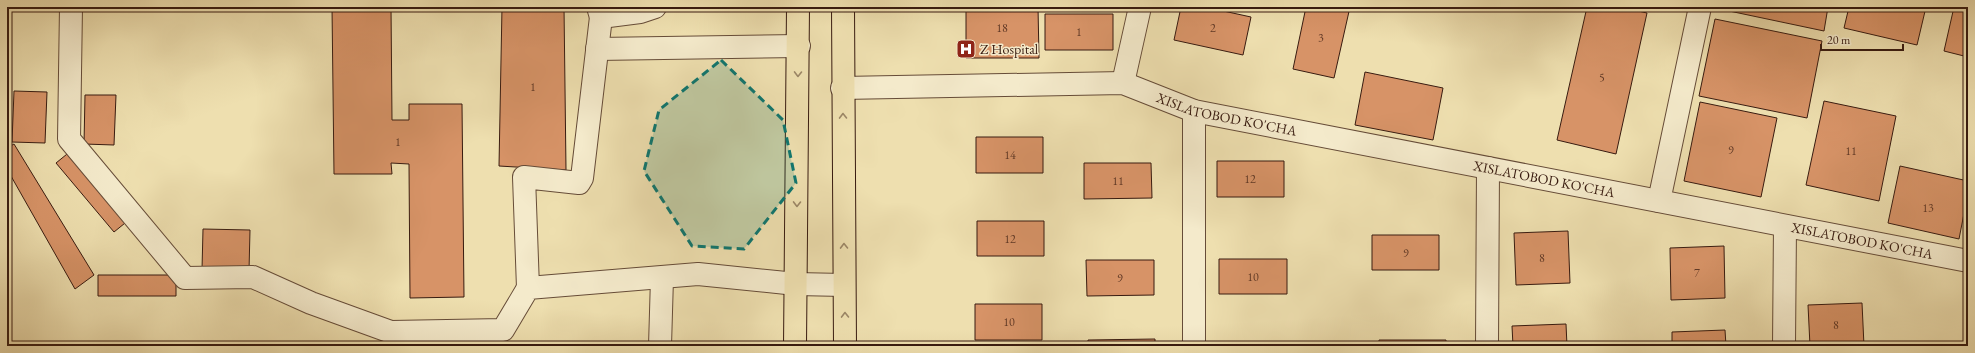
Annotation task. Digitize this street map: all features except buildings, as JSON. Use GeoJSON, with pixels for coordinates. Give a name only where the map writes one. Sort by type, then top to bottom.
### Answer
{"type":"FeatureCollection","features":[{"type":"Feature","properties":{"kind":"main road"},"geometry":{"type":"LineString","coordinates":[[795,346],[799,46],[798,7]]}},
{"type":"Feature","properties":{"kind":"main road"},"geometry":{"type":"LineString","coordinates":[[843,7],[842,88],[845,346]]}},
{"type":"Feature","properties":{"kind":"street"},"geometry":{"type":"LineString","coordinates":[[71,7],[68,139],[185,278],[253,277],[311,303],[391,332],[503,330],[528,288],[524,177],[578,183],[582,178],[597,49],[599,12],[640,12],[655,7]]}},
{"type":"Feature","properties":{"kind":"street"},"geometry":{"type":"LineString","coordinates":[[842,88],[1123,83],[1140,7]]}},
{"type":"Feature","properties":{"kind":"street"},"geometry":{"type":"LineString","coordinates":[[1659,201],[1700,7]]}},
{"type":"Feature","properties":{"kind":"street"},"geometry":{"type":"LineString","coordinates":[[597,49],[799,46]]}},
{"type":"Feature","properties":{"kind":"street","name":"XISLATOBOD KO'CHA"},"geometry":{"type":"LineString","coordinates":[[1123,83],[1194,111],[1968,261]]}},
{"type":"Feature","properties":{"kind":"street"},"geometry":{"type":"LineString","coordinates":[[1194,111],[1194,346]]}},
{"type":"Feature","properties":{"kind":"street"},"geometry":{"type":"LineString","coordinates":[[1487,346],[1488,168]]}},
{"type":"Feature","properties":{"kind":"street"},"geometry":{"type":"LineString","coordinates":[[1784,346],[1785,226]]}},
{"type":"Feature","properties":{"kind":"street"},"geometry":{"type":"LineString","coordinates":[[528,288],[698,274],[796,284],[844,285]]}},
{"type":"Feature","properties":{"kind":"street"},"geometry":{"type":"LineString","coordinates":[[660,346],[662,278]]}},
{"type":"Feature","properties":{"kind":"highlighted area"},"geometry":{"type":"Polygon","coordinates":[[[721,60],[783,120],[796,183],[744,249],[692,246],[644,171],[659,110],[721,60]]]}},
{"type":"Feature","properties":{"kind":"place","name":"Z Hospital"},"geometry":{"type":"Point","coordinates":[966,49]}}]}
